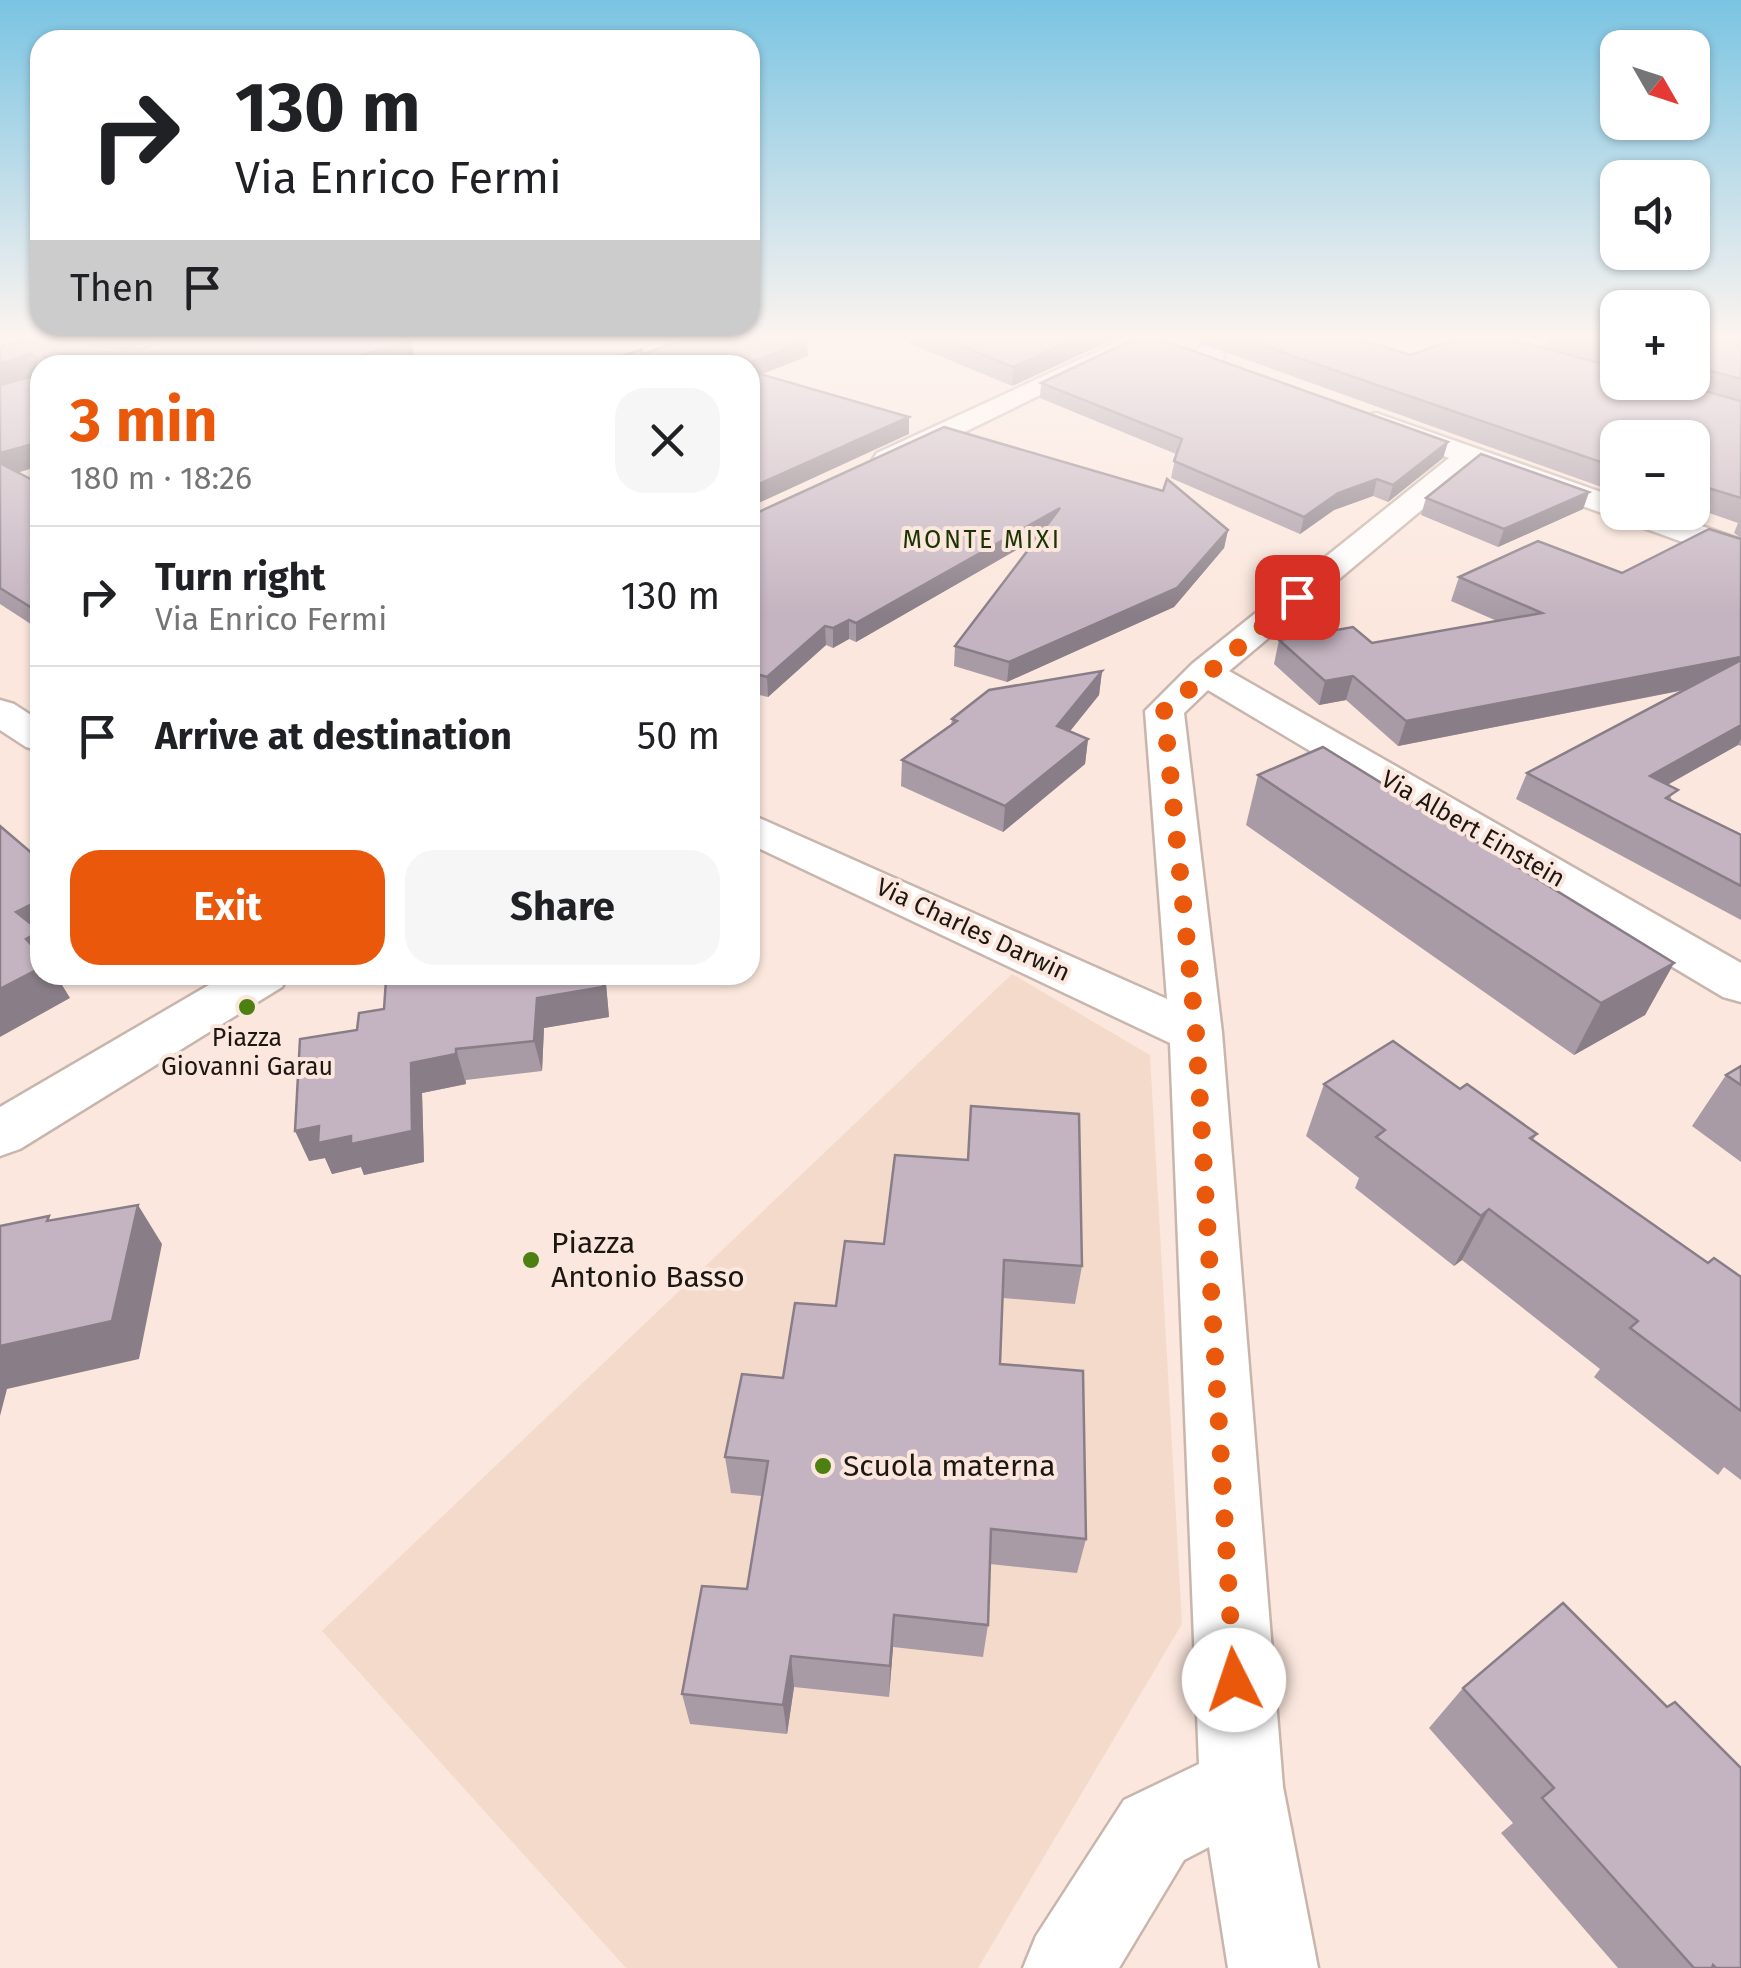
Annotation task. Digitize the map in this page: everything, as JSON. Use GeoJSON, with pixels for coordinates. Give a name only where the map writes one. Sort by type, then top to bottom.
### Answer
{"type":"FeatureCollection","features":[{"type":"Feature","properties":{"kind":"street"},"geometry":{"type":"LineString","coordinates":[[867,468],[949,430]]}},
{"type":"Feature","properties":{"kind":"street"},"geometry":{"type":"LineString","coordinates":[[1399,430],[1600,502]]}},
{"type":"Feature","properties":{"kind":"street"},"geometry":{"type":"LineString","coordinates":[[1273,1968],[1241,1787],[1196,1033],[1164,711],[1205,672],[1469,456]]}},
{"type":"Feature","properties":{"kind":"street"},"geometry":{"type":"LineString","coordinates":[[1679,530],[1741,552]]}},
{"type":"Feature","properties":{"kind":"street","name":"Via Albert Einstein"},"geometry":{"type":"LineString","coordinates":[[1205,672],[1741,985]]}},
{"type":"Feature","properties":{"kind":"street"},"geometry":{"type":"LineString","coordinates":[[0,712],[30,733]]}},
{"type":"Feature","properties":{"kind":"street","name":"Via Charles Darwin"},"geometry":{"type":"LineString","coordinates":[[760,832],[1196,1033]]}},
{"type":"Feature","properties":{"kind":"street"},"geometry":{"type":"LineString","coordinates":[[0,1134],[247,985]]}},
{"type":"Feature","properties":{"kind":"street"},"geometry":{"type":"LineString","coordinates":[[1068,1968],[1154,1830],[1241,1787]]}},
{"type":"Feature","properties":{"kind":"shaded area"},"geometry":{"type":"Polygon","coordinates":[[[1012,974],[1150,1055],[1182,1624],[978,1968],[626,1968],[322,1631],[1012,974]]]}},
{"type":"Feature","properties":{"kind":"building"},"geometry":{"type":"Polygon","coordinates":[[[0,430],[30,430],[30,445],[0,453],[0,430]]]}},
{"type":"Feature","properties":{"kind":"building"},"geometry":{"type":"Polygon","coordinates":[[[760,430],[880,430],[760,484],[760,430]]]}},
{"type":"Feature","properties":{"kind":"building"},"geometry":{"type":"Polygon","coordinates":[[[938,430],[954,430],[1163,491],[1167,479],[1228,530],[1177,588],[1009,662],[955,646],[1060,508],[856,623],[849,620],[833,628],[825,626],[767,677],[760,675],[760,511],[938,430]]]}},
{"type":"Feature","properties":{"kind":"building"},"geometry":{"type":"Polygon","coordinates":[[[1159,430],[1414,430],[1448,442],[1393,485],[1377,479],[1338,493],[1304,517],[1174,461],[1182,439],[1159,430]]]}},
{"type":"Feature","properties":{"kind":"building"},"geometry":{"type":"Polygon","coordinates":[[[1507,430],[1600,430],[1600,462],[1507,430]]]}},
{"type":"Feature","properties":{"kind":"building"},"geometry":{"type":"Polygon","coordinates":[[[1710,430],[1741,430],[1741,498],[1710,489],[1710,430]]]}},
{"type":"Feature","properties":{"kind":"building"},"geometry":{"type":"Polygon","coordinates":[[[1481,454],[1589,492],[1504,529],[1426,498],[1481,454]]]}},
{"type":"Feature","properties":{"kind":"building"},"geometry":{"type":"Polygon","coordinates":[[[0,463],[30,479],[30,607],[0,588],[0,463]]]}},
{"type":"Feature","properties":{"kind":"building"},"geometry":{"type":"Polygon","coordinates":[[[1707,530],[1741,539],[1741,657],[1406,721],[1353,676],[1325,681],[1279,640],[1353,627],[1372,643],[1542,613],[1459,577],[1538,541],[1622,573],[1707,530]]]}},
{"type":"Feature","properties":{"kind":"building"},"geometry":{"type":"Polygon","coordinates":[[[1741,660],[1741,725],[1650,776],[1678,790],[1666,798],[1741,835],[1741,886],[1527,773],[1741,660]]]}},
{"type":"Feature","properties":{"kind":"building"},"geometry":{"type":"Polygon","coordinates":[[[1102,671],[1057,726],[1088,739],[1005,806],[902,760],[957,721],[952,719],[989,690],[1102,671]]]}},
{"type":"Feature","properties":{"kind":"building"},"geometry":{"type":"Polygon","coordinates":[[[1323,747],[1674,963],[1601,1003],[1258,775],[1323,747]]]}},
{"type":"Feature","properties":{"kind":"building"},"geometry":{"type":"Polygon","coordinates":[[[0,826],[30,852],[30,905],[16,912],[30,923],[30,937],[26,939],[30,943],[30,973],[0,989],[0,826]]]}},
{"type":"Feature","properties":{"kind":"building"},"geometry":{"type":"Polygon","coordinates":[[[386,985],[603,985],[537,998],[534,1041],[456,1049],[456,1054],[411,1063],[412,1131],[351,1144],[351,1136],[318,1143],[319,1126],[295,1131],[300,1039],[357,1030],[359,1013],[384,1009],[386,985]]]}},
{"type":"Feature","properties":{"kind":"building"},"geometry":{"type":"Polygon","coordinates":[[[1393,1041],[1460,1089],[1467,1084],[1537,1134],[1530,1138],[1708,1263],[1714,1258],[1741,1277],[1741,1411],[1630,1328],[1638,1321],[1489,1209],[1481,1216],[1376,1137],[1385,1130],[1324,1084],[1393,1041]]]}},
{"type":"Feature","properties":{"kind":"building"},"geometry":{"type":"Polygon","coordinates":[[[1741,1066],[1741,1085],[1726,1075],[1741,1066]]]}},
{"type":"Feature","properties":{"kind":"building","name":"Scuola materna"},"geometry":{"type":"Polygon","coordinates":[[[971,1106],[1079,1114],[1082,1266],[1004,1260],[1000,1364],[1083,1371],[1086,1539],[991,1529],[988,1625],[894,1615],[890,1666],[791,1656],[783,1705],[682,1694],[702,1586],[747,1589],[768,1461],[725,1457],[742,1374],[783,1378],[795,1303],[836,1306],[845,1241],[884,1244],[895,1155],[968,1160],[971,1106]]]}},
{"type":"Feature","properties":{"kind":"building"},"geometry":{"type":"Polygon","coordinates":[[[138,1205],[112,1321],[0,1346],[0,1226],[138,1205]]]}},
{"type":"Feature","properties":{"kind":"building"},"geometry":{"type":"Polygon","coordinates":[[[1563,1603],[1667,1707],[1675,1702],[1741,1768],[1741,1968],[1694,1968],[1542,1798],[1554,1788],[1463,1688],[1563,1603]]]}},
{"type":"Feature","properties":{"kind":"place","name":"Piazza Giovanni Garau"},"geometry":{"type":"Point","coordinates":[247,1007]}},
{"type":"Feature","properties":{"kind":"place","name":"Piazza Antonio Basso"},"geometry":{"type":"Point","coordinates":[531,1260]}},
{"type":"Feature","properties":{"kind":"place","name":"Scuola materna"},"geometry":{"type":"Point","coordinates":[823,1466]}},
{"type":"Feature","properties":{"kind":"district","name":"MONTE MIXI"},"geometry":{"type":"Point","coordinates":[982,540]}},
{"type":"Feature","properties":{"kind":"route"},"geometry":{"type":"LineString","coordinates":[[1234,1680],[1196,1033],[1164,711],[1297,597]]}}]}
